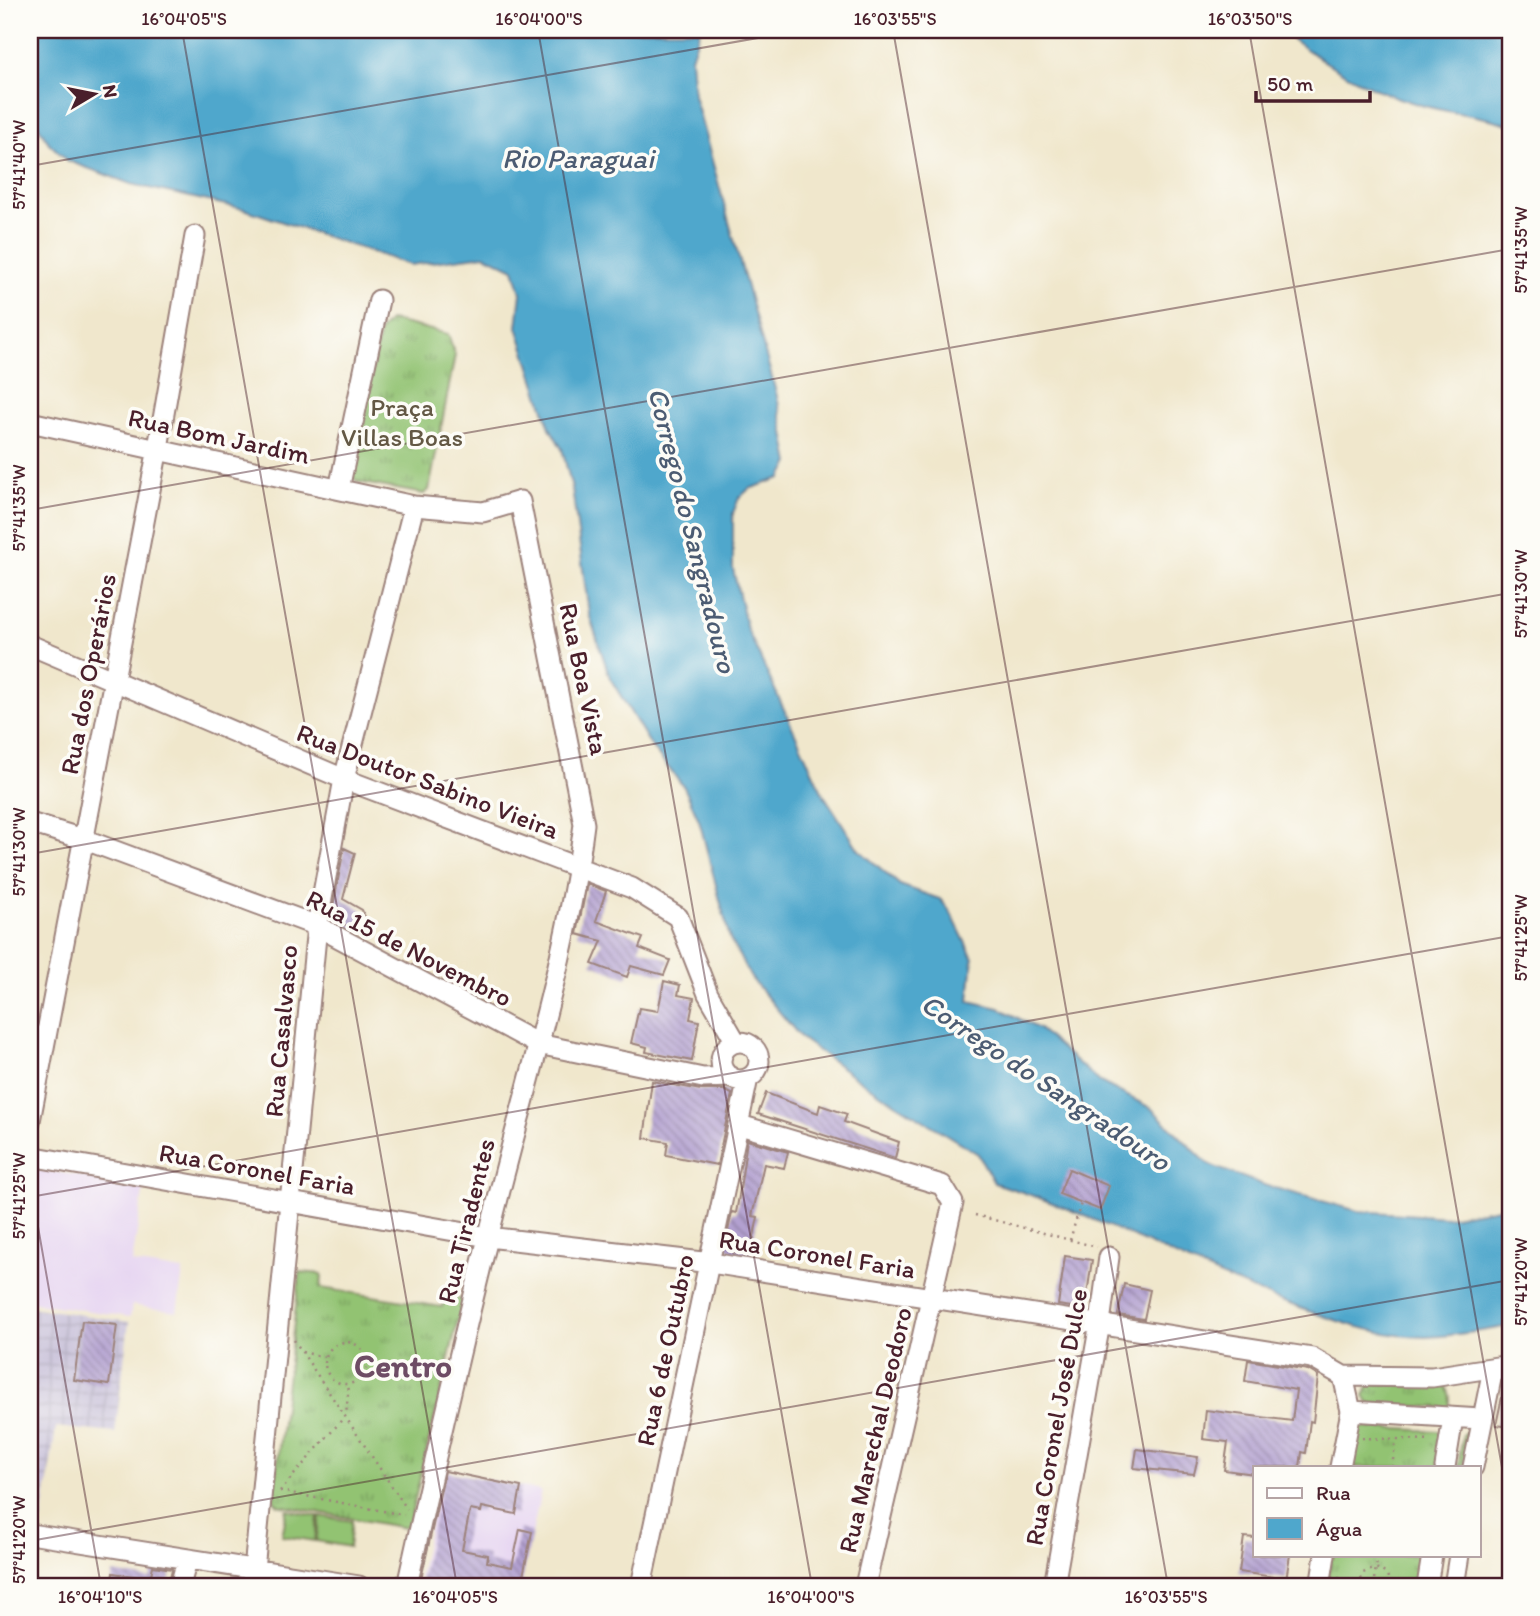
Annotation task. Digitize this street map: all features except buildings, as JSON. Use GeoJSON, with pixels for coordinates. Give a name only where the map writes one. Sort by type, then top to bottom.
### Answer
{"type":"FeatureCollection","features":[{"type":"Feature","properties":{"kind":"street","name":"Rua dos Operários"},"geometry":{"type":"LineString","coordinates":[[30,1121],[158,448],[195,236]]}},
{"type":"Feature","properties":{"kind":"street"},"geometry":{"type":"LineString","coordinates":[[340,489],[379,300]]}},
{"type":"Feature","properties":{"kind":"street","name":"Rua Bom Jardim"},"geometry":{"type":"LineString","coordinates":[[30,422],[414,506],[483,512],[520,501]]}},
{"type":"Feature","properties":{"kind":"street","name":"Rua Boa Vista"},"geometry":{"type":"LineString","coordinates":[[520,501],[579,783],[584,824],[579,868]]}},
{"type":"Feature","properties":{"kind":"street","name":"Rua Casalvasco"},"geometry":{"type":"LineString","coordinates":[[254,1570],[317,926],[345,779],[414,506]]}},
{"type":"Feature","properties":{"kind":"street","name":"Rua Doutor Sabino Vieira"},"geometry":{"type":"LineString","coordinates":[[30,645],[345,779],[632,888],[678,917],[708,994],[736,1042]]}},
{"type":"Feature","properties":{"kind":"street","name":"Rua 15 de Novembro"},"geometry":{"type":"LineString","coordinates":[[30,823],[83,839],[317,926],[538,1044],[703,1078],[739,1077]]}},
{"type":"Feature","properties":{"kind":"street","name":"Rua Tiradentes"},"geometry":{"type":"LineString","coordinates":[[407,1586],[488,1237],[538,1044],[579,868]]}},
{"type":"Feature","properties":{"kind":"street"},"geometry":{"type":"LineString","coordinates":[[736,1042],[749,1044],[757,1052],[759,1064],[739,1077],[722,1067],[722,1054],[736,1042]]}},
{"type":"Feature","properties":{"kind":"street","name":"Rua 6 de Outubro"},"geometry":{"type":"LineString","coordinates":[[640,1586],[740,1125],[739,1077]]}},
{"type":"Feature","properties":{"kind":"street","name":"Rua Marechal Deodoro"},"geometry":{"type":"LineString","coordinates":[[740,1125],[942,1185],[953,1203],[865,1586]]}},
{"type":"Feature","properties":{"kind":"street","name":"Rua Coronel Faria"},"geometry":{"type":"LineString","coordinates":[[30,1156],[488,1237],[711,1263],[1312,1358],[1343,1376],[1432,1377],[1502,1367]]}},
{"type":"Feature","properties":{"kind":"street","name":"Rua Coronel José Dulce"},"geometry":{"type":"LineString","coordinates":[[1054,1586],[1109,1257]]}},
{"type":"Feature","properties":{"kind":"street"},"geometry":{"type":"LineString","coordinates":[[1473,1466],[1480,1419],[1502,1367]]}},
{"type":"Feature","properties":{"kind":"street"},"geometry":{"type":"LineString","coordinates":[[1339,1466],[1351,1411],[1343,1376]]}},
{"type":"Feature","properties":{"kind":"street"},"geometry":{"type":"LineString","coordinates":[[1351,1411],[1480,1419]]}},
{"type":"Feature","properties":{"kind":"street"},"geometry":{"type":"LineString","coordinates":[[1445,1466],[1453,1418]]}},
{"type":"Feature","properties":{"kind":"street"},"geometry":{"type":"LineString","coordinates":[[30,1534],[359,1586]]}},
{"type":"Feature","properties":{"kind":"street"},"geometry":{"type":"LineString","coordinates":[[1325,1556],[1328,1582]]}},
{"type":"Feature","properties":{"kind":"street"},"geometry":{"type":"LineString","coordinates":[[1427,1586],[1432,1556]]}},
{"type":"Feature","properties":{"kind":"street"},"geometry":{"type":"LineString","coordinates":[[1454,1586],[1459,1556]]}},
{"type":"Feature","properties":{"kind":"street"},"geometry":{"type":"LineString","coordinates":[[180,1586],[187,1560]]}},
{"type":"Feature","properties":{"kind":"path"},"geometry":{"type":"LineString","coordinates":[[1070,1240],[1081,1203]]}},
{"type":"Feature","properties":{"kind":"path"},"geometry":{"type":"LineString","coordinates":[[975,1215],[1106,1249],[1109,1257]]}},
{"type":"Feature","properties":{"kind":"path"},"geometry":{"type":"LineString","coordinates":[[280,1491],[411,1516],[292,1338]]}},
{"type":"Feature","properties":{"kind":"path"},"geometry":{"type":"LineString","coordinates":[[347,1341],[360,1347],[367,1366],[361,1378],[349,1384],[330,1377],[324,1364],[328,1350],[347,1341]]}},
{"type":"Feature","properties":{"kind":"path"},"geometry":{"type":"LineString","coordinates":[[302,1352],[325,1357]]}},
{"type":"Feature","properties":{"kind":"path"},"geometry":{"type":"LineString","coordinates":[[273,1499],[346,1415],[349,1384]]}},
{"type":"Feature","properties":{"kind":"path"},"geometry":{"type":"LineString","coordinates":[[1373,1427],[1373,1438]]}},
{"type":"Feature","properties":{"kind":"path"},"geometry":{"type":"LineString","coordinates":[[1358,1438],[1436,1440]]}},
{"type":"Feature","properties":{"kind":"path"},"geometry":{"type":"LineString","coordinates":[[1392,1466],[1395,1439]]}},
{"type":"Feature","properties":{"kind":"path"},"geometry":{"type":"LineString","coordinates":[[1373,1586],[1378,1556]]}},
{"type":"Feature","properties":{"kind":"path"},"geometry":{"type":"LineString","coordinates":[[1328,1582],[1359,1584],[1363,1573],[1376,1568],[1387,1574],[1391,1586]]}},
{"type":"Feature","properties":{"kind":"shaded area"},"geometry":{"type":"Polygon","coordinates":[[[30,1168],[144,1186],[132,1263],[183,1271],[177,1312],[132,1305],[130,1317],[30,1302],[30,1168]]]}},
{"type":"Feature","properties":{"kind":"shaded area"},"geometry":{"type":"Polygon","coordinates":[[[30,1307],[129,1322],[115,1433],[56,1427],[42,1521],[30,1520],[30,1307]]]}},
{"type":"Feature","properties":{"kind":"shaded area"},"geometry":{"type":"Polygon","coordinates":[[[441,1470],[541,1491],[521,1586],[431,1586],[425,1585],[419,1577],[441,1470]]]}},
{"type":"Feature","properties":{"kind":"green space","name":"Praça Villas Boas"},"geometry":{"type":"Polygon","coordinates":[[[390,320],[448,334],[455,355],[429,490],[424,494],[358,482],[351,476],[380,331],[390,320]]]}},
{"type":"Feature","properties":{"kind":"green space"},"geometry":{"type":"Polygon","coordinates":[[[300,1272],[322,1274],[321,1288],[442,1307],[446,1296],[463,1299],[409,1524],[405,1528],[278,1505],[273,1499],[300,1272]]]}},
{"type":"Feature","properties":{"kind":"green space"},"geometry":{"type":"Polygon","coordinates":[[[1370,1383],[1444,1385],[1450,1395],[1449,1408],[1369,1404],[1364,1396],[1370,1383]]]}},
{"type":"Feature","properties":{"kind":"green space"},"geometry":{"type":"Polygon","coordinates":[[[1355,1429],[1438,1431],[1441,1435],[1438,1466],[1346,1466],[1355,1429]]]}},
{"type":"Feature","properties":{"kind":"green space"},"geometry":{"type":"Polygon","coordinates":[[[1467,1432],[1464,1466],[1458,1466],[1463,1434],[1467,1432]]]}},
{"type":"Feature","properties":{"kind":"green space"},"geometry":{"type":"Polygon","coordinates":[[[287,1510],[318,1516],[315,1541],[282,1536],[287,1510]]]}},
{"type":"Feature","properties":{"kind":"green space"},"geometry":{"type":"Polygon","coordinates":[[[320,1516],[352,1521],[349,1547],[316,1541],[320,1516]]]}},
{"type":"Feature","properties":{"kind":"green space"},"geometry":{"type":"Polygon","coordinates":[[[1332,1556],[1425,1556],[1420,1586],[1326,1586],[1332,1556]]]}},
{"type":"Feature","properties":{"kind":"water","name":"Rio Paraguai"},"geometry":{"type":"Polygon","coordinates":[[[30,30],[700,30],[691,58],[694,95],[777,396],[790,463],[781,478],[749,489],[739,498],[733,513],[733,569],[747,629],[822,792],[859,850],[900,885],[940,899],[950,911],[973,958],[969,1001],[999,1008],[1039,1029],[1100,1082],[1151,1108],[1209,1165],[1264,1185],[1358,1211],[1448,1217],[1510,1206],[1510,1326],[1426,1337],[1393,1334],[1345,1323],[1259,1292],[1071,1210],[994,1183],[978,1154],[866,1085],[802,1039],[751,978],[730,939],[699,820],[684,787],[653,749],[610,678],[589,614],[572,488],[562,449],[550,428],[517,327],[521,293],[514,269],[485,255],[410,265],[244,209],[131,184],[68,161],[49,143],[30,113],[30,30]]]}},
{"type":"Feature","properties":{"kind":"water"},"geometry":{"type":"Polygon","coordinates":[[[1280,30],[1499,30],[1510,35],[1510,125],[1432,108],[1382,92],[1330,65],[1280,30]]]}},
{"type":"Feature","properties":{"kind":"district","name":"Centro"},"geometry":{"type":"Point","coordinates":[403,1365]}},
{"type":"Feature","properties":{"kind":"water label","name":"Corrego do Sangradouro"},"geometry":{"type":"Point","coordinates":[693,530]}},
{"type":"Feature","properties":{"kind":"water label","name":"Corrego do Sangradouro"},"geometry":{"type":"Point","coordinates":[1046,1082]}}]}
